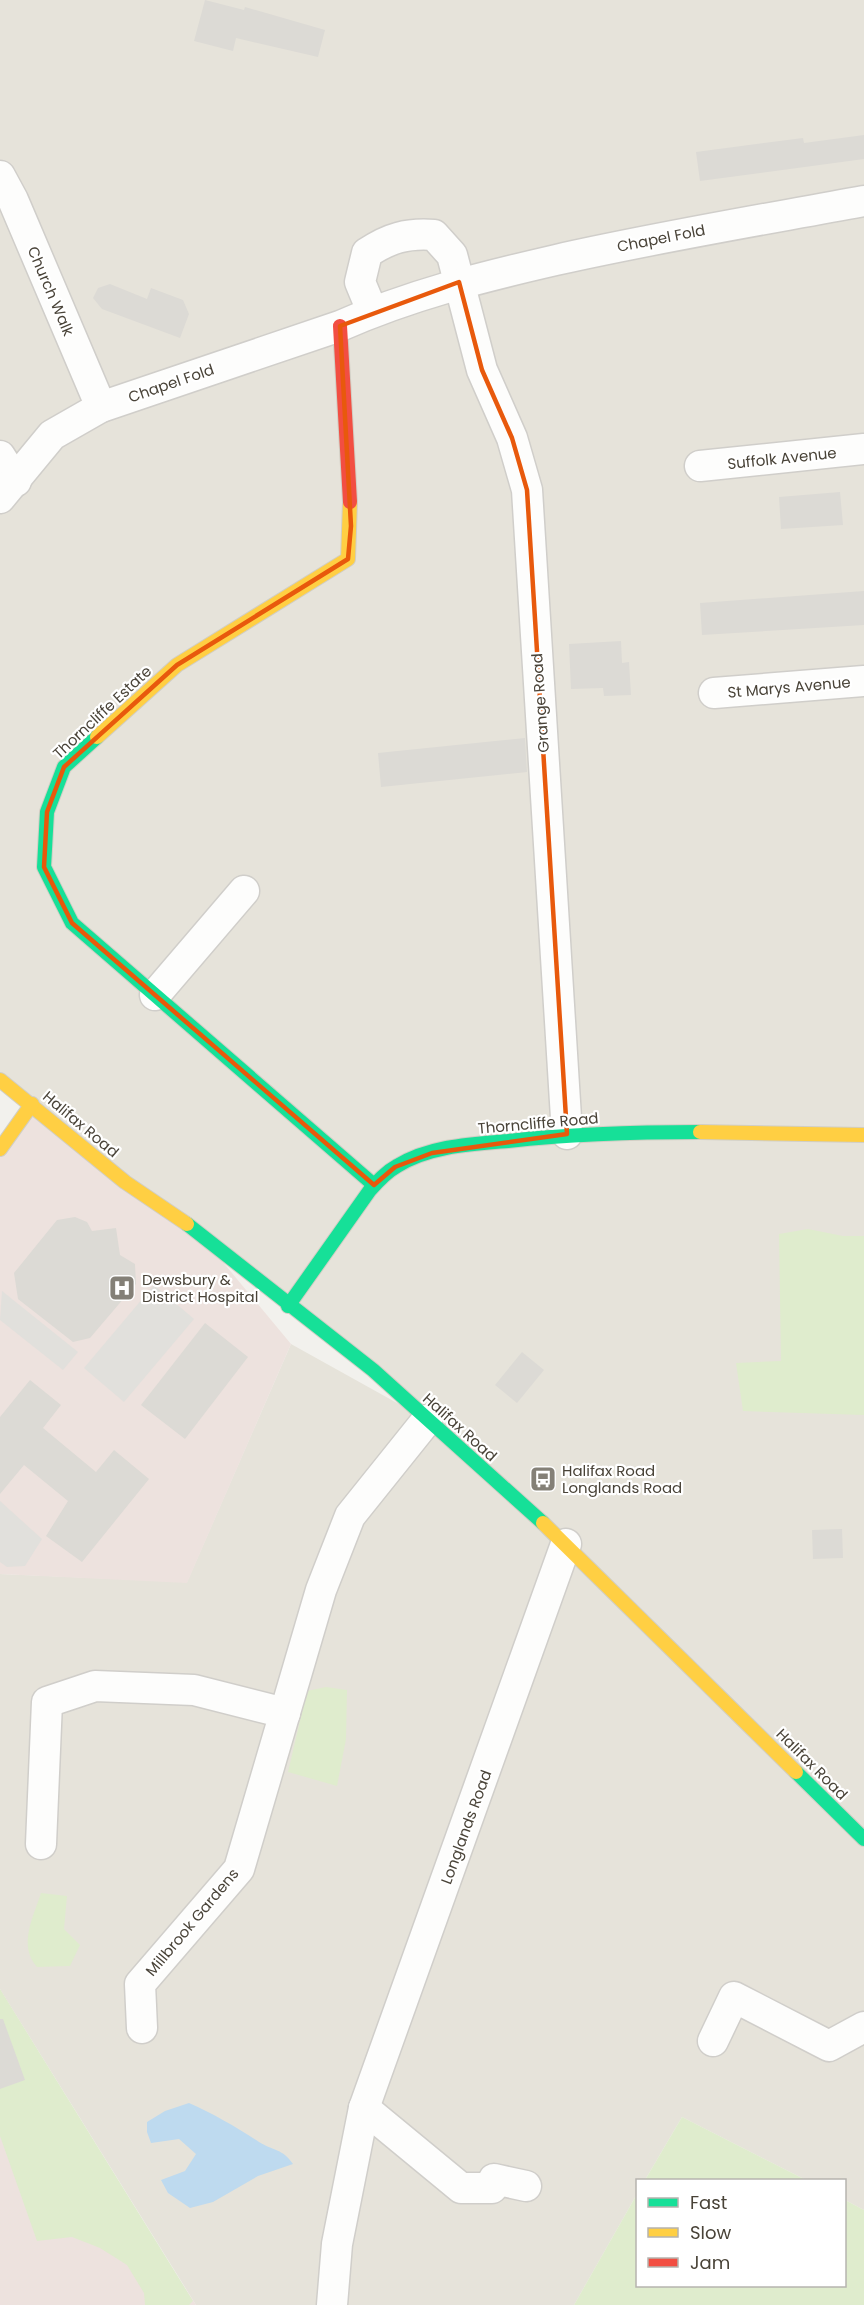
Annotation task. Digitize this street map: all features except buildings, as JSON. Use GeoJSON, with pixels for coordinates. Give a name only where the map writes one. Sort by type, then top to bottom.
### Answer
{"type":"FeatureCollection","features":[{"type":"Feature","properties":{"kind":"street","name":"Church Walk"},"geometry":{"type":"LineString","coordinates":[[0,176],[13,200],[100,407]]}},
{"type":"Feature","properties":{"kind":"street","name":"Chapel Fold"},"geometry":{"type":"LineString","coordinates":[[8,489],[52,435],[100,407],[340,326],[372,311],[459,282],[618,246],[864,201]]}},
{"type":"Feature","properties":{"kind":"street"},"geometry":{"type":"LineString","coordinates":[[372,311],[360,282],[367,253],[383,242],[410,233],[434,235],[453,255],[459,282]]}},
{"type":"Feature","properties":{"kind":"street","name":"Grange Road"},"geometry":{"type":"LineString","coordinates":[[459,282],[482,370],[512,438],[527,490],[567,1134]]}},
{"type":"Feature","properties":{"kind":"street","name":"Thorncliffe Estate"},"geometry":{"type":"LineString","coordinates":[[340,326],[351,526],[348,559],[177,665],[64,767],[47,812],[44,867],[72,923],[374,1185]]}},
{"type":"Feature","properties":{"kind":"street","name":"Suffolk Avenue"},"geometry":{"type":"LineString","coordinates":[[700,466],[864,449]]}},
{"type":"Feature","properties":{"kind":"street"},"geometry":{"type":"LineString","coordinates":[[0,456],[8,489]]}},
{"type":"Feature","properties":{"kind":"street","name":"St Marys Avenue"},"geometry":{"type":"LineString","coordinates":[[714,693],[864,681]]}},
{"type":"Feature","properties":{"kind":"street"},"geometry":{"type":"LineString","coordinates":[[155,994],[244,891]]}},
{"type":"Feature","properties":{"kind":"street","name":"Halifax Road"},"geometry":{"type":"LineString","coordinates":[[0,1080],[125,1182],[197,1231],[288,1306],[373,1370],[566,1544],[864,1839]]}},
{"type":"Feature","properties":{"kind":"street"},"geometry":{"type":"LineString","coordinates":[[0,1149],[32,1104]]}},
{"type":"Feature","properties":{"kind":"street","name":"Thorncliffe Road"},"geometry":{"type":"LineString","coordinates":[[288,1306],[374,1185],[395,1167],[432,1153],[491,1142],[567,1134],[665,1132],[864,1135]]}},
{"type":"Feature","properties":{"kind":"street","name":"Millbrook Gardens"},"geometry":{"type":"LineString","coordinates":[[142,2028],[140,1984],[239,1869],[321,1590],[350,1516],[427,1420]]}},
{"type":"Feature","properties":{"kind":"street","name":"Longlands Road"},"geometry":{"type":"LineString","coordinates":[[332,2305],[338,2244],[364,2109],[566,1544]]}},
{"type":"Feature","properties":{"kind":"street"},"geometry":{"type":"LineString","coordinates":[[41,1844],[47,1702],[95,1686],[194,1690],[285,1713]]}},
{"type":"Feature","properties":{"kind":"street"},"geometry":{"type":"LineString","coordinates":[[713,2041],[734,1997],[829,2046],[864,2027]]}},
{"type":"Feature","properties":{"kind":"street"},"geometry":{"type":"LineString","coordinates":[[364,2109],[461,2188],[492,2188],[494,2179],[526,2186]]}},
{"type":"Feature","properties":{"kind":"highlighted area"},"geometry":{"type":"Polygon","coordinates":[[[459,282],[482,370],[512,438],[527,490],[567,1134],[432,1153],[395,1167],[374,1185],[72,923],[44,867],[47,812],[64,767],[177,665],[348,559],[351,526],[340,326],[459,282]]]}},
{"type":"Feature","properties":{"kind":"shaded area"},"geometry":{"type":"Polygon","coordinates":[[[0,0],[864,0],[864,2210],[846,2201],[846,2179],[804,2179],[682,2117],[646,2179],[636,2179],[636,2196],[574,2305],[196,2305],[0,1989],[0,1574],[187,1582],[291,1344],[424,1418],[0,1080],[0,0]]]}},
{"type":"Feature","properties":{"kind":"shaded area","name":"Dewsbury & District Hospital"},"geometry":{"type":"Polygon","coordinates":[[[32,1104],[197,1231],[291,1344],[187,1583],[0,1574],[0,1149],[32,1104]]]}},
{"type":"Feature","properties":{"kind":"shaded area"},"geometry":{"type":"Polygon","coordinates":[[[154,1285],[194,1319],[124,1402],[84,1368],[154,1285]]]}},
{"type":"Feature","properties":{"kind":"shaded area"},"geometry":{"type":"Polygon","coordinates":[[[2,1291],[78,1352],[63,1370],[0,1320],[2,1291]]]}},
{"type":"Feature","properties":{"kind":"shaded area"},"geometry":{"type":"Polygon","coordinates":[[[0,1501],[42,1539],[25,1566],[7,1567],[0,1562],[0,1501]]]}},
{"type":"Feature","properties":{"kind":"shaded area"},"geometry":{"type":"Polygon","coordinates":[[[0,1989],[150,2235],[196,2305],[0,2305],[0,1989]]]}},
{"type":"Feature","properties":{"kind":"green space"},"geometry":{"type":"Polygon","coordinates":[[[808,1229],[843,1236],[864,1236],[864,1415],[743,1411],[736,1363],[781,1361],[779,1234],[808,1229]]]}},
{"type":"Feature","properties":{"kind":"green space"},"geometry":{"type":"Polygon","coordinates":[[[326,1687],[347,1690],[346,1739],[337,1786],[288,1772],[307,1691],[326,1687]]]}},
{"type":"Feature","properties":{"kind":"green space"},"geometry":{"type":"Polygon","coordinates":[[[41,1893],[67,1896],[64,1929],[80,1945],[70,1966],[37,1967],[31,1959],[28,1950],[29,1931],[41,1893]]]}},
{"type":"Feature","properties":{"kind":"green space"},"geometry":{"type":"Polygon","coordinates":[[[0,1989],[193,2301],[189,2305],[145,2305],[144,2293],[127,2265],[100,2248],[72,2237],[37,2241],[0,2136],[0,1989]]]}},
{"type":"Feature","properties":{"kind":"green space"},"geometry":{"type":"Polygon","coordinates":[[[682,2117],[804,2179],[646,2179],[682,2117]]]}},
{"type":"Feature","properties":{"kind":"green space"},"geometry":{"type":"Polygon","coordinates":[[[636,2196],[636,2287],[846,2287],[846,2201],[864,2210],[864,2305],[574,2305],[636,2196]]]}},
{"type":"Feature","properties":{"kind":"water"},"geometry":{"type":"Polygon","coordinates":[[[189,2103],[225,2121],[264,2145],[281,2152],[293,2164],[258,2176],[213,2202],[190,2208],[168,2193],[161,2180],[185,2171],[196,2154],[179,2139],[151,2143],[147,2132],[147,2122],[165,2111],[189,2103]]]}},
{"type":"Feature","properties":{"kind":"traffic: fast"},"geometry":{"type":"LineString","coordinates":[[97,737],[64,767],[47,812],[44,867],[72,923],[374,1185]]}},
{"type":"Feature","properties":{"kind":"traffic: fast"},"geometry":{"type":"LineString","coordinates":[[288,1306],[370,1190],[389,1171],[409,1159],[436,1150],[480,1143],[580,1135],[700,1132]]}},
{"type":"Feature","properties":{"kind":"traffic: fast"},"geometry":{"type":"LineString","coordinates":[[187,1224],[373,1370],[543,1523]]}},
{"type":"Feature","properties":{"kind":"traffic: fast"},"geometry":{"type":"LineString","coordinates":[[796,1772],[864,1839]]}},
{"type":"Feature","properties":{"kind":"traffic: slow"},"geometry":{"type":"LineString","coordinates":[[97,737],[177,665],[348,559],[350,502]]}},
{"type":"Feature","properties":{"kind":"traffic: slow"},"geometry":{"type":"LineString","coordinates":[[0,1080],[125,1182],[187,1224]]}},
{"type":"Feature","properties":{"kind":"traffic: slow"},"geometry":{"type":"LineString","coordinates":[[0,1149],[32,1104]]}},
{"type":"Feature","properties":{"kind":"traffic: slow"},"geometry":{"type":"LineString","coordinates":[[700,1132],[864,1135]]}},
{"type":"Feature","properties":{"kind":"traffic: slow"},"geometry":{"type":"LineString","coordinates":[[543,1523],[796,1772]]}},
{"type":"Feature","properties":{"kind":"traffic: jam"},"geometry":{"type":"LineString","coordinates":[[340,326],[350,502]]}},
{"type":"Feature","properties":{"kind":"place","name":"Dewsbury & District Hospital"},"geometry":{"type":"Point","coordinates":[122,1288]}},
{"type":"Feature","properties":{"kind":"place","name":"Halifax Road Longlands Road"},"geometry":{"type":"Point","coordinates":[543,1479]}}]}
